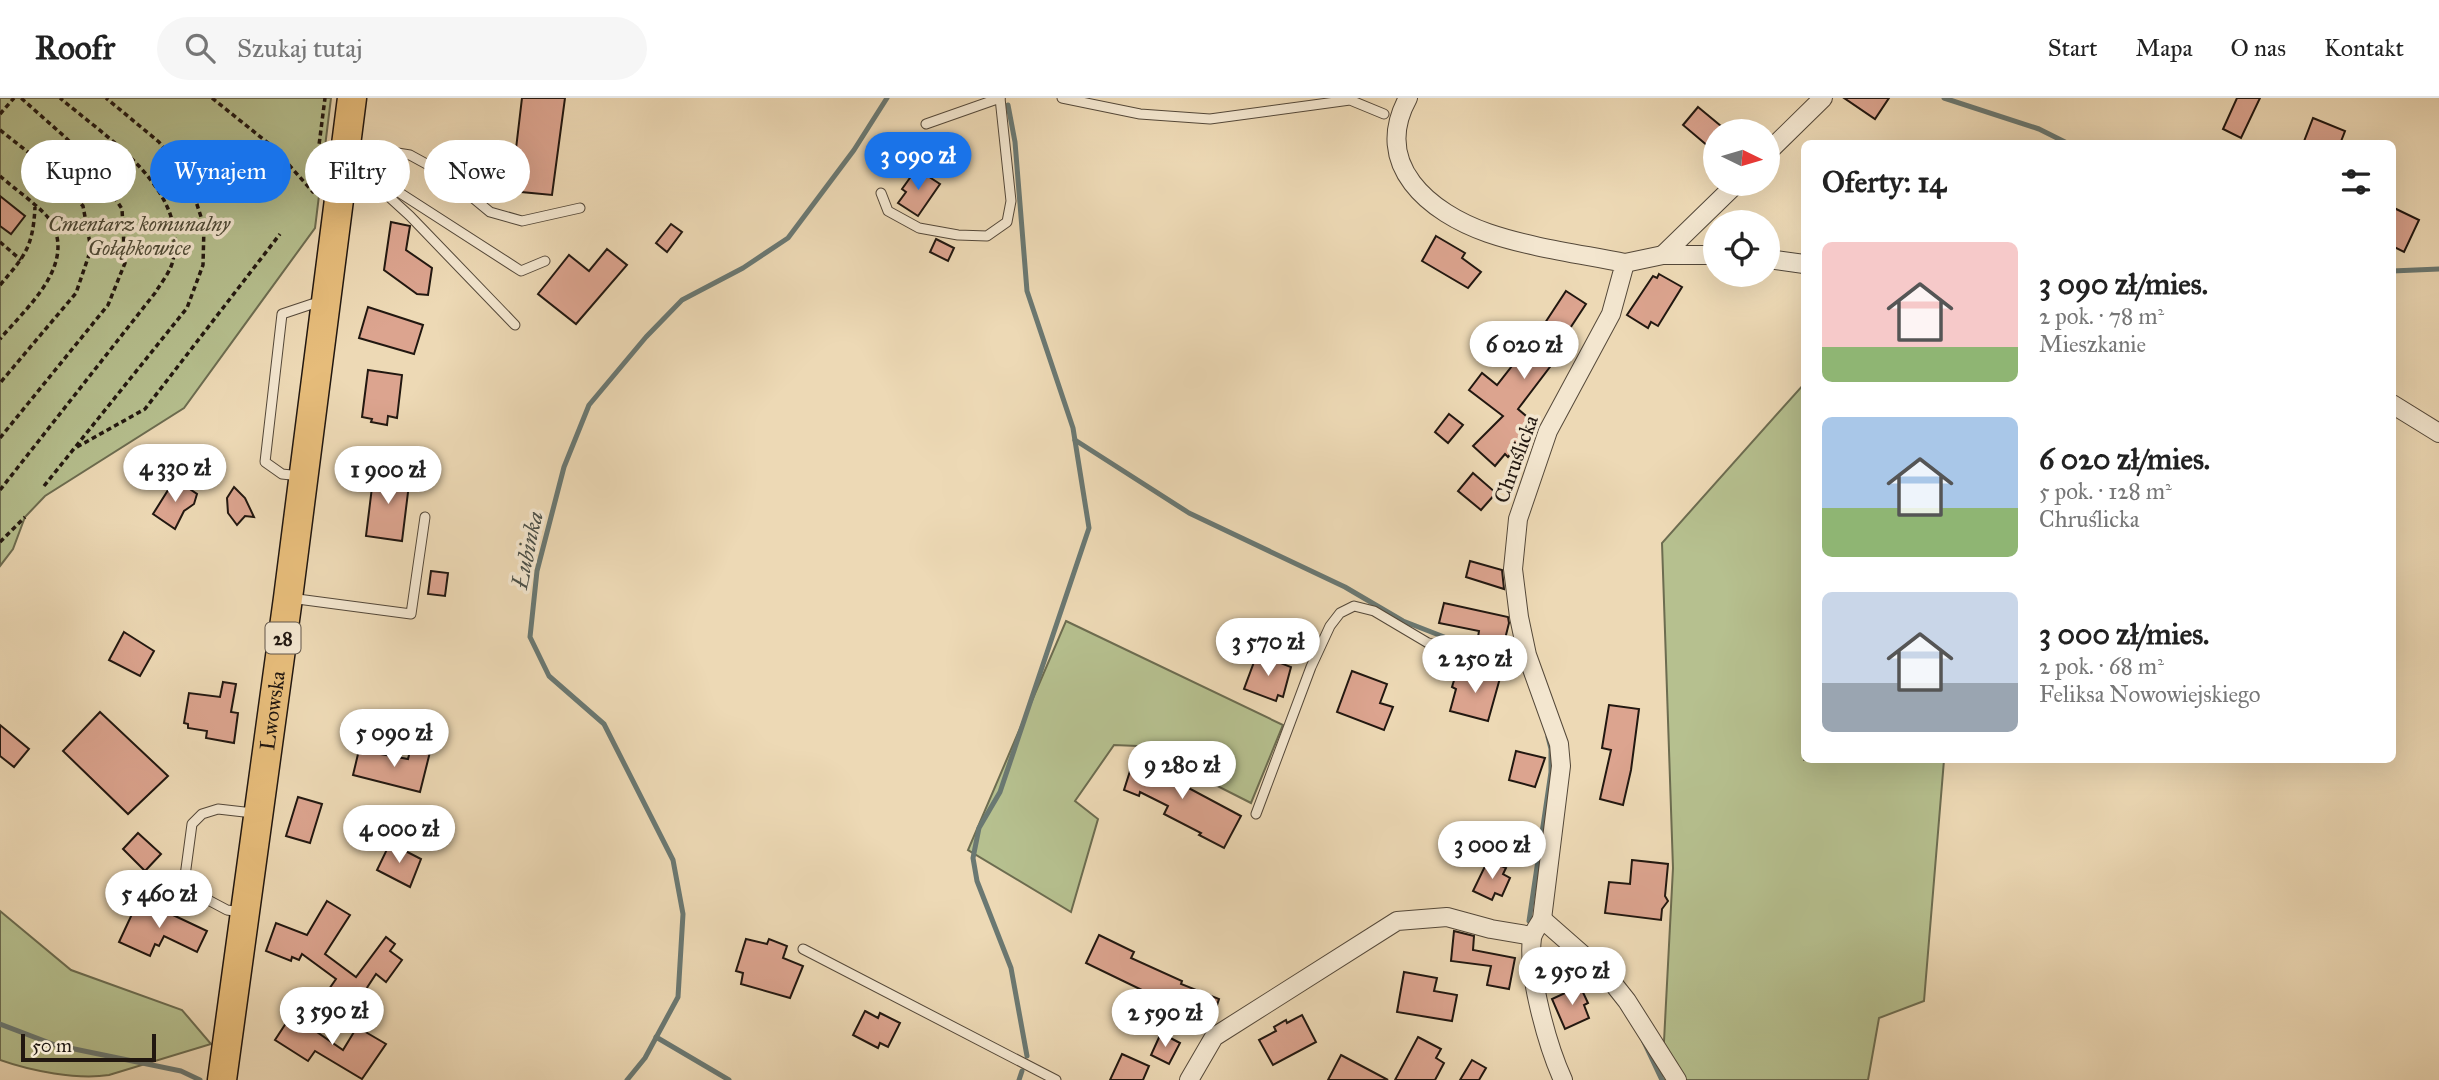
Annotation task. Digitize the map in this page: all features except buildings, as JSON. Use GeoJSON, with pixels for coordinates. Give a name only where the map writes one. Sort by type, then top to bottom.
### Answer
{"type":"FeatureCollection","features":[{"type":"Feature","properties":{"kind":"main road","name":"Lwowska"},"geometry":{"type":"LineString","coordinates":[[352,98],[358,140]]}},
{"type":"Feature","properties":{"kind":"main road","name":"Lwowska"},"geometry":{"type":"LineString","coordinates":[[222,1080],[326,306],[347,203]]}},
{"type":"Feature","properties":{"kind":"street"},"geometry":{"type":"LineString","coordinates":[[1408,98],[1398,119],[1396,132],[1399,162],[1408,179],[1435,205],[1464,223],[1498,236],[1625,263],[1663,255],[1703,255]]}},
{"type":"Feature","properties":{"kind":"street"},"geometry":{"type":"LineString","coordinates":[[1780,140],[1823,98]]}},
{"type":"Feature","properties":{"kind":"street"},"geometry":{"type":"LineString","coordinates":[[1663,255],[1723,196]]}},
{"type":"Feature","properties":{"kind":"street"},"geometry":{"type":"LineString","coordinates":[[1780,261],[1801,264]]}},
{"type":"Feature","properties":{"kind":"street","name":"Chruślicka"},"geometry":{"type":"LineString","coordinates":[[1532,936],[1542,919],[1560,766],[1559,744],[1527,655],[1519,617],[1513,569],[1518,519],[1548,431],[1611,314],[1625,263]]}},
{"type":"Feature","properties":{"kind":"street"},"geometry":{"type":"LineString","coordinates":[[2396,406],[2439,433]]}},
{"type":"Feature","properties":{"kind":"street"},"geometry":{"type":"LineString","coordinates":[[1189,1080],[1214,1037],[1398,921],[1447,917],[1491,929],[1532,936],[1532,963],[1539,1005],[1563,1080]]}},
{"type":"Feature","properties":{"kind":"street"},"geometry":{"type":"LineString","coordinates":[[1542,919],[1608,977],[1627,1001],[1677,1080]]}},
{"type":"Feature","properties":{"kind":"lane"},"geometry":{"type":"LineString","coordinates":[[881,193],[888,211],[919,228],[987,236],[1007,222],[1011,201],[1000,98],[926,124]]}},
{"type":"Feature","properties":{"kind":"lane"},"geometry":{"type":"LineString","coordinates":[[1062,98],[1140,114],[1210,119],[1349,100],[1384,114]]}},
{"type":"Feature","properties":{"kind":"lane"},"geometry":{"type":"LineString","coordinates":[[410,155],[443,173],[490,212],[522,221],[580,208]]}},
{"type":"Feature","properties":{"kind":"lane"},"geometry":{"type":"LineString","coordinates":[[410,199],[521,271],[545,261]]}},
{"type":"Feature","properties":{"kind":"lane"},"geometry":{"type":"LineString","coordinates":[[396,203],[515,325]]}},
{"type":"Feature","properties":{"kind":"lane"},"geometry":{"type":"LineString","coordinates":[[304,477],[282,474],[265,462],[282,314],[312,304],[326,306]]}},
{"type":"Feature","properties":{"kind":"lane"},"geometry":{"type":"LineString","coordinates":[[288,598],[411,614],[425,517]]}},
{"type":"Feature","properties":{"kind":"lane"},"geometry":{"type":"LineString","coordinates":[[1256,814],[1311,667],[1329,626],[1340,613],[1354,607],[1374,611],[1428,643],[1508,662],[1527,655]]}},
{"type":"Feature","properties":{"kind":"lane"},"geometry":{"type":"LineString","coordinates":[[244,913],[227,910],[195,893],[190,885],[185,876],[192,824],[202,814],[218,809],[259,814]]}},
{"type":"Feature","properties":{"kind":"lane"},"geometry":{"type":"LineString","coordinates":[[803,949],[1056,1080]]}},
{"type":"Feature","properties":{"kind":"path"},"geometry":{"type":"LineString","coordinates":[[0,114],[14,98]]}},
{"type":"Feature","properties":{"kind":"path"},"geometry":{"type":"LineString","coordinates":[[0,438],[108,305],[125,263],[122,209],[98,171],[65,137],[20,98]]}},
{"type":"Feature","properties":{"kind":"path"},"geometry":{"type":"LineString","coordinates":[[0,490],[155,293],[173,263],[177,233],[165,200],[145,172],[60,98]]}},
{"type":"Feature","properties":{"kind":"path"},"geometry":{"type":"LineString","coordinates":[[44,486],[187,308],[203,265],[204,226],[189,180],[159,142],[106,98]]}},
{"type":"Feature","properties":{"kind":"path"},"geometry":{"type":"LineString","coordinates":[[212,98],[273,147],[313,192],[325,98]]}},
{"type":"Feature","properties":{"kind":"path"},"geometry":{"type":"LineString","coordinates":[[0,130],[56,174],[83,206],[91,249],[76,292],[0,383]]}},
{"type":"Feature","properties":{"kind":"path"},"geometry":{"type":"LineString","coordinates":[[0,176],[51,222],[60,247],[49,279],[0,339]]}},
{"type":"Feature","properties":{"kind":"path"},"geometry":{"type":"LineString","coordinates":[[0,285],[21,260],[34,233],[35,206]]}},
{"type":"Feature","properties":{"kind":"path"},"geometry":{"type":"LineString","coordinates":[[74,448],[145,409],[280,234]]}},
{"type":"Feature","properties":{"kind":"path"},"geometry":{"type":"LineString","coordinates":[[0,242],[21,260]]}},
{"type":"Feature","properties":{"kind":"path"},"geometry":{"type":"LineString","coordinates":[[0,542],[25,517]]}},
{"type":"Feature","properties":{"kind":"green space","name":"Cmentarz komunalny Gołąbkowice"},"geometry":{"type":"Polygon","coordinates":[[[0,98],[331,98],[326,140],[305,140],[305,203],[318,203],[315,228],[184,408],[45,496],[25,517],[13,549],[0,566],[0,98]]]}},
{"type":"Feature","properties":{"kind":"green space"},"geometry":{"type":"Polygon","coordinates":[[[1801,387],[1801,763],[1944,763],[1924,1001],[1879,1018],[1868,1080],[1662,1080],[1673,868],[1662,543],[1801,387]]]}},
{"type":"Feature","properties":{"kind":"green space"},"geometry":{"type":"Polygon","coordinates":[[[1066,621],[1283,725],[1251,803],[1170,762],[1161,747],[1114,745],[1075,801],[1098,819],[1071,912],[968,850],[1066,621]]]}},
{"type":"Feature","properties":{"kind":"green space"},"geometry":{"type":"Polygon","coordinates":[[[0,911],[71,970],[182,1010],[211,1044],[109,1075],[96,1076],[54,1074],[0,1060],[0,911]]]}},
{"type":"Feature","properties":{"kind":"waterway","name":"Łubinka"},"geometry":{"type":"LineString","coordinates":[[627,1080],[645,1058],[678,997],[683,914],[673,860],[604,724],[549,676],[530,637],[537,571],[564,467],[589,405],[646,337],[682,300],[743,268],[788,238],[854,150],[887,98]]}},
{"type":"Feature","properties":{"kind":"waterway"},"geometry":{"type":"LineString","coordinates":[[1944,98],[2039,129],[2061,140]]}},
{"type":"Feature","properties":{"kind":"waterway"},"geometry":{"type":"LineString","coordinates":[[1008,105],[1015,142],[1027,291],[1073,428],[1089,528],[1000,792],[979,828],[973,858],[977,881],[1011,968],[1027,1056]]}},
{"type":"Feature","properties":{"kind":"waterway"},"geometry":{"type":"LineString","coordinates":[[2396,271],[2439,269]]}},
{"type":"Feature","properties":{"kind":"waterway"},"geometry":{"type":"LineString","coordinates":[[1075,440],[1189,513],[1345,587],[1403,621],[1475,649],[1502,653]]}},
{"type":"Feature","properties":{"kind":"waterway"},"geometry":{"type":"LineString","coordinates":[[1529,921],[1551,772],[1548,737]]}},
{"type":"Feature","properties":{"kind":"waterway","name":"Łubinka"},"geometry":{"type":"LineString","coordinates":[[0,1024],[55,1045],[181,1071],[200,1080]]}},
{"type":"Feature","properties":{"kind":"waterway"},"geometry":{"type":"LineString","coordinates":[[656,1037],[729,1080]]}},
{"type":"Feature","properties":{"kind":"waterway"},"geometry":{"type":"LineString","coordinates":[[1644,1042],[1662,1080]]}},
{"type":"Feature","properties":{"kind":"waterway"},"geometry":{"type":"LineString","coordinates":[[1019,1080],[1022,1071]]}}]}
